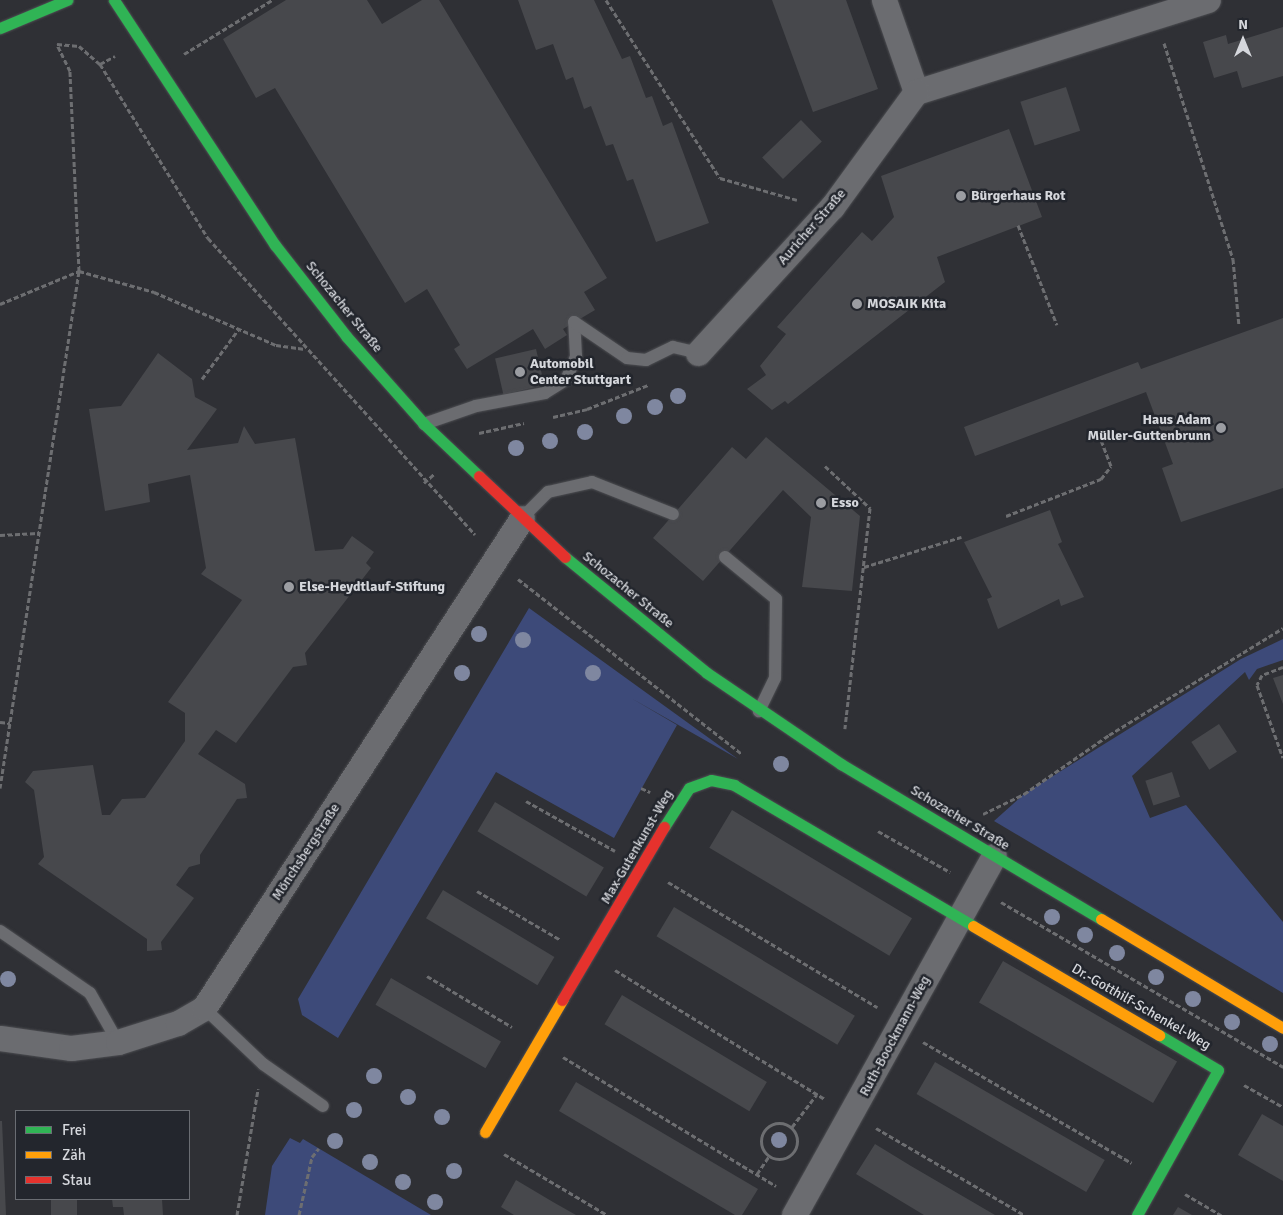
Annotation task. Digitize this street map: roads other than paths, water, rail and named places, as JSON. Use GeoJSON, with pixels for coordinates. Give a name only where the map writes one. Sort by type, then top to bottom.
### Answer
{"type":"FeatureCollection","features":[{"type":"Feature","properties":{"kind":"main road"},"geometry":{"type":"LineString","coordinates":[[0,28],[67,0]]}},
{"type":"Feature","properties":{"kind":"main road","name":"Schozacher Straße"},"geometry":{"type":"LineString","coordinates":[[114,0],[158,70],[275,244],[424,424],[580,572],[759,711],[841,764],[1283,1028]]}},
{"type":"Feature","properties":{"kind":"main road","name":"Max-Gutenkunst-Weg"},"geometry":{"type":"LineString","coordinates":[[485,1132],[539,1044],[689,788],[711,780],[734,785],[958,917]]}},
{"type":"Feature","properties":{"kind":"main road","name":"Dr.-Gotthilf-Schenkel-Weg"},"geometry":{"type":"LineString","coordinates":[[958,917],[1218,1070],[1137,1215]]}},
{"type":"Feature","properties":{"kind":"street"},"geometry":{"type":"LineString","coordinates":[[884,0],[916,92],[1208,0]]}},
{"type":"Feature","properties":{"kind":"street","name":"Auricher Straße"},"geometry":{"type":"LineString","coordinates":[[698,354],[832,207],[916,92]]}},
{"type":"Feature","properties":{"kind":"street","name":"Mönchsbergstraße"},"geometry":{"type":"LineString","coordinates":[[0,1038],[71,1048],[118,1042],[178,1023],[204,1008],[522,518]]}},
{"type":"Feature","properties":{"kind":"street","name":"Ruth-Boockmann-Weg"},"geometry":{"type":"LineString","coordinates":[[798,1209],[861,1119],[907,1029],[958,917],[994,856]]}},
{"type":"Feature","properties":{"kind":"lane"},"geometry":{"type":"LineString","coordinates":[[424,424],[476,406],[545,393],[566,380],[576,356],[574,322],[627,358],[646,360],[673,347],[698,354]]}},
{"type":"Feature","properties":{"kind":"lane"},"geometry":{"type":"LineString","coordinates":[[522,518],[548,492],[592,482],[673,514]]}},
{"type":"Feature","properties":{"kind":"lane"},"geometry":{"type":"LineString","coordinates":[[725,557],[776,599],[775,678],[759,711]]}},
{"type":"Feature","properties":{"kind":"lane"},"geometry":{"type":"LineString","coordinates":[[0,931],[90,993],[118,1042]]}},
{"type":"Feature","properties":{"kind":"lane"},"geometry":{"type":"LineString","coordinates":[[204,1008],[263,1064],[323,1106]]}},
{"type":"Feature","properties":{"kind":"place","name":"Bürgerhaus Rot"},"geometry":{"type":"Point","coordinates":[961,196]}},
{"type":"Feature","properties":{"kind":"place","name":"MOSAIK Kita"},"geometry":{"type":"Point","coordinates":[857,304]}},
{"type":"Feature","properties":{"kind":"place","name":"Automobil Center Stuttgart"},"geometry":{"type":"Point","coordinates":[520,372]}},
{"type":"Feature","properties":{"kind":"place","name":"Haus Adam Müller-Guttenbrunn"},"geometry":{"type":"Point","coordinates":[1221,428]}},
{"type":"Feature","properties":{"kind":"place","name":"Esso"},"geometry":{"type":"Point","coordinates":[821,503]}},
{"type":"Feature","properties":{"kind":"place","name":"Else-Heydtlauf-Stiftung"},"geometry":{"type":"Point","coordinates":[289,587]}}]}
